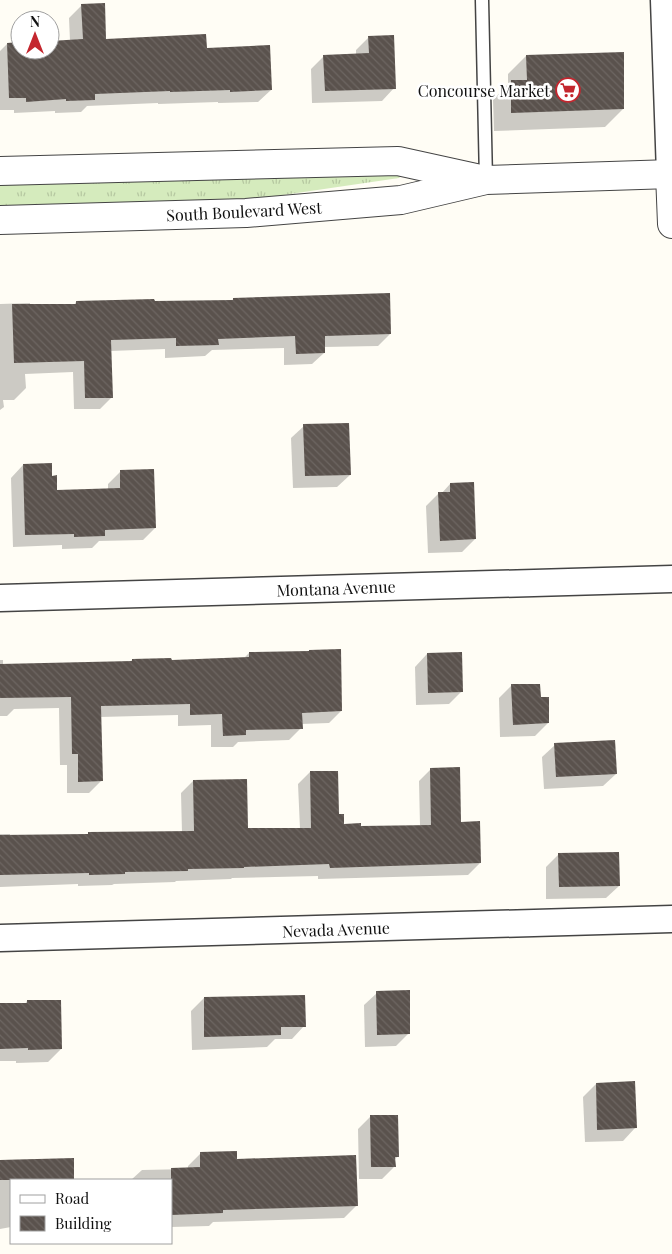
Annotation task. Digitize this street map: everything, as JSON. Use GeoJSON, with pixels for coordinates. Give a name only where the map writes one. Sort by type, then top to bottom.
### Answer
{"type":"FeatureCollection","features":[{"type":"Feature","properties":{"kind":"street"},"geometry":{"type":"LineString","coordinates":[[664,0],[672,224]]}},
{"type":"Feature","properties":{"kind":"street","name":"South Boulevard West"},"geometry":{"type":"LineString","coordinates":[[0,171],[398,160],[486,180]]}},
{"type":"Feature","properties":{"kind":"street","name":"South Boulevard West"},"geometry":{"type":"LineString","coordinates":[[0,220],[246,213],[401,200],[486,180],[671,174]]}},
{"type":"Feature","properties":{"kind":"street","name":"Montana Avenue"},"geometry":{"type":"LineString","coordinates":[[0,598],[672,578]]}},
{"type":"Feature","properties":{"kind":"street","name":"Nevada Avenue"},"geometry":{"type":"LineString","coordinates":[[0,938],[672,919]]}},
{"type":"Feature","properties":{"kind":"lane"},"geometry":{"type":"LineString","coordinates":[[482,0],[486,180]]}},
{"type":"Feature","properties":{"kind":"green space"},"geometry":{"type":"Polygon","coordinates":[[[399,174],[401,176],[399,178],[256,199],[0,208],[0,183],[399,174]]]}},
{"type":"Feature","properties":{"kind":"building"},"geometry":{"type":"Polygon","coordinates":[[[105,3],[106,39],[206,34],[207,48],[270,45],[272,90],[95,94],[95,100],[66,101],[66,99],[26,102],[26,98],[9,98],[7,43],[10,43],[10,60],[60,60],[60,40],[83,39],[81,4],[105,3]]]}},
{"type":"Feature","properties":{"kind":"building"},"geometry":{"type":"Polygon","coordinates":[[[394,35],[396,89],[325,91],[323,55],[369,53],[368,36],[394,35]]]}},
{"type":"Feature","properties":{"kind":"building","name":"Concourse Market"},"geometry":{"type":"Polygon","coordinates":[[[624,52],[624,109],[511,113],[511,80],[527,80],[526,55],[624,52]]]}},
{"type":"Feature","properties":{"kind":"building"},"geometry":{"type":"Polygon","coordinates":[[[390,293],[391,334],[325,336],[325,353],[296,354],[295,336],[218,339],[219,345],[176,346],[176,338],[111,340],[113,398],[85,398],[84,361],[14,363],[12,304],[76,304],[76,301],[154,299],[155,301],[233,300],[233,298],[390,293]]]}},
{"type":"Feature","properties":{"kind":"building"},"geometry":{"type":"Polygon","coordinates":[[[349,423],[351,475],[305,476],[303,424],[349,423]]]}},
{"type":"Feature","properties":{"kind":"building"},"geometry":{"type":"Polygon","coordinates":[[[52,463],[52,476],[57,475],[57,490],[120,488],[120,470],[154,469],[156,528],[105,530],[105,536],[74,537],[74,534],[25,535],[23,464],[52,463]]]}},
{"type":"Feature","properties":{"kind":"building"},"geometry":{"type":"Polygon","coordinates":[[[474,482],[476,539],[440,541],[438,492],[450,492],[450,483],[474,482]]]}},
{"type":"Feature","properties":{"kind":"building"},"geometry":{"type":"Polygon","coordinates":[[[341,649],[342,711],[302,713],[303,729],[246,730],[246,735],[223,736],[222,714],[190,715],[190,704],[101,706],[103,781],[78,782],[78,754],[72,754],[71,697],[0,698],[0,664],[249,657],[249,652],[341,649]]]}},
{"type":"Feature","properties":{"kind":"building"},"geometry":{"type":"Polygon","coordinates":[[[462,652],[463,692],[428,693],[427,653],[462,652]]]}},
{"type":"Feature","properties":{"kind":"building"},"geometry":{"type":"Polygon","coordinates":[[[511,684],[540,684],[541,697],[549,697],[549,723],[513,725],[511,684]]]}},
{"type":"Feature","properties":{"kind":"building"},"geometry":{"type":"Polygon","coordinates":[[[615,740],[617,774],[556,777],[554,743],[615,740]]]}},
{"type":"Feature","properties":{"kind":"building"},"geometry":{"type":"Polygon","coordinates":[[[460,767],[461,822],[480,821],[481,863],[330,868],[329,864],[125,872],[125,874],[0,875],[0,835],[194,831],[193,780],[247,779],[248,828],[311,828],[310,771],[338,771],[339,814],[344,814],[344,824],[361,823],[361,826],[431,825],[430,768],[460,767]]]}},
{"type":"Feature","properties":{"kind":"building"},"geometry":{"type":"Polygon","coordinates":[[[619,852],[620,886],[559,887],[558,853],[619,852]]]}},
{"type":"Feature","properties":{"kind":"building"},"geometry":{"type":"Polygon","coordinates":[[[410,990],[410,1034],[377,1035],[376,991],[410,990]]]}},
{"type":"Feature","properties":{"kind":"building"},"geometry":{"type":"Polygon","coordinates":[[[305,995],[306,1027],[281,1027],[281,1035],[204,1037],[204,997],[305,995]]]}},
{"type":"Feature","properties":{"kind":"building"},"geometry":{"type":"Polygon","coordinates":[[[27,1000],[61,1000],[62,1049],[0,1049],[0,1003],[27,1003],[27,1000]]]}},
{"type":"Feature","properties":{"kind":"building"},"geometry":{"type":"Polygon","coordinates":[[[635,1081],[637,1128],[597,1130],[596,1083],[635,1081]]]}},
{"type":"Feature","properties":{"kind":"building"},"geometry":{"type":"Polygon","coordinates":[[[370,1115],[398,1115],[399,1157],[395,1157],[396,1167],[371,1167],[370,1115]]]}},
{"type":"Feature","properties":{"kind":"building"},"geometry":{"type":"Polygon","coordinates":[[[237,1151],[237,1159],[356,1155],[358,1206],[223,1210],[223,1213],[172,1215],[171,1168],[200,1167],[200,1152],[237,1151]]]}},
{"type":"Feature","properties":{"kind":"building"},"geometry":{"type":"Polygon","coordinates":[[[74,1158],[74,1179],[0,1180],[0,1160],[74,1158]]]}},
{"type":"Feature","properties":{"kind":"place","name":"Concourse Market"},"geometry":{"type":"Point","coordinates":[568,90]}}]}
